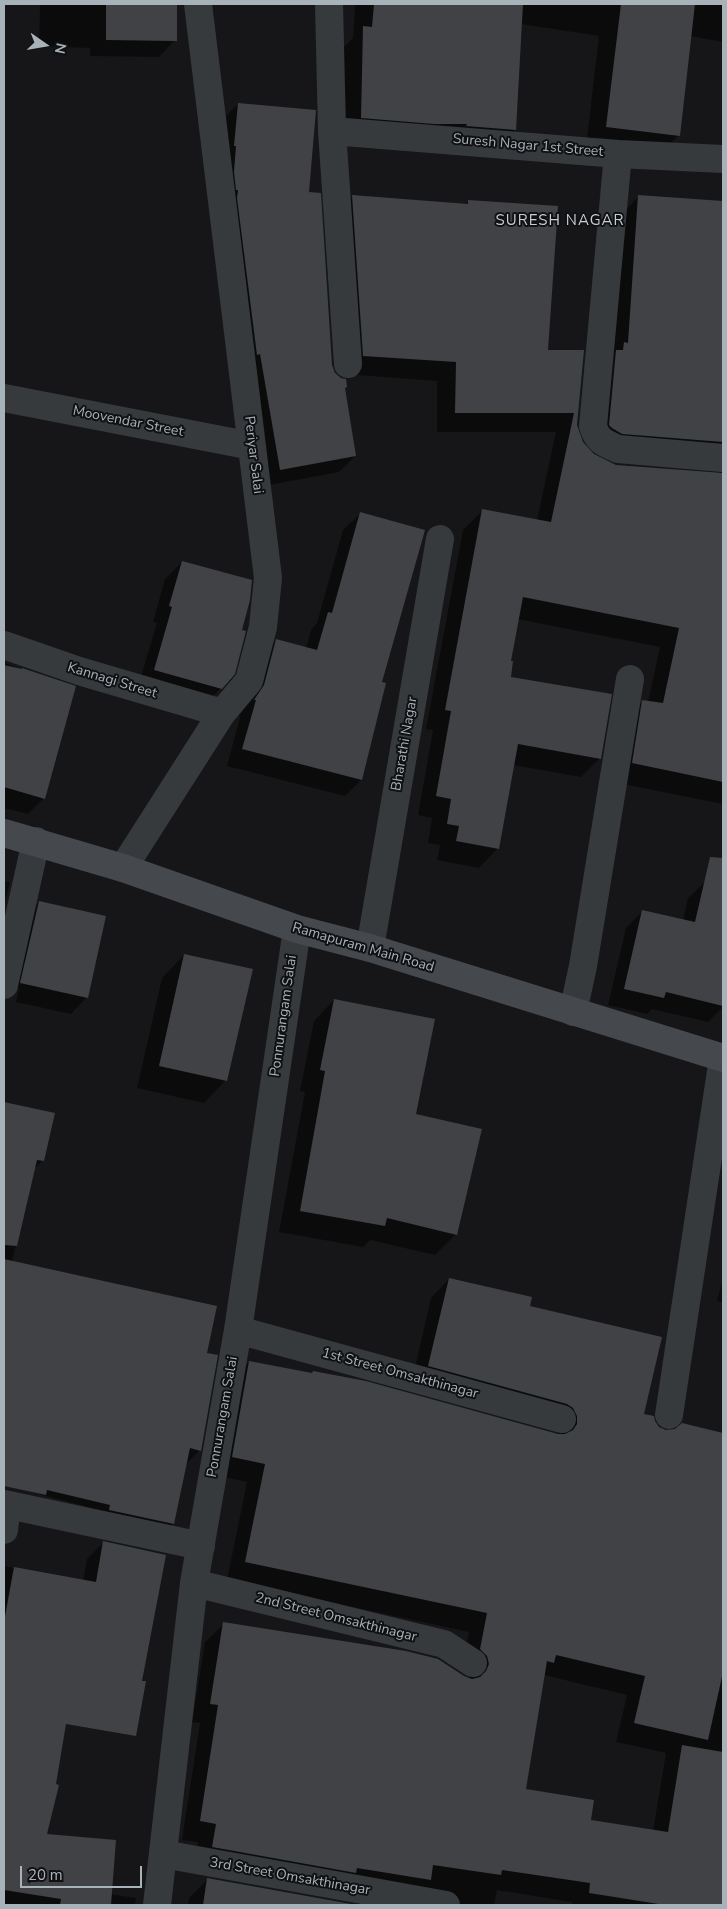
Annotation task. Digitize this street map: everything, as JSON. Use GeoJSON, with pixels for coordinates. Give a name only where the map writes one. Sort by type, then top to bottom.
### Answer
{"type":"FeatureCollection","features":[{"type":"Feature","properties":{"kind":"main road","name":"Ramapuram Main Road"},"geometry":{"type":"LineString","coordinates":[[4,833],[123,868],[297,929],[370,948],[723,1058]]}},
{"type":"Feature","properties":{"kind":"street","name":"Periyar Salai"},"geometry":{"type":"LineString","coordinates":[[123,868],[222,713],[249,681],[263,627],[268,578],[198,4]]}},
{"type":"Feature","properties":{"kind":"street"},"geometry":{"type":"LineString","coordinates":[[329,4],[332,130],[348,364]]}},
{"type":"Feature","properties":{"kind":"street","name":"Suresh Nagar 1st Street"},"geometry":{"type":"LineString","coordinates":[[332,130],[618,154],[723,159]]}},
{"type":"Feature","properties":{"kind":"street"},"geometry":{"type":"LineString","coordinates":[[618,154],[593,426],[596,435],[603,442],[618,449],[723,458]]}},
{"type":"Feature","properties":{"kind":"street","name":"Moovendar Street"},"geometry":{"type":"LineString","coordinates":[[4,398],[252,446]]}},
{"type":"Feature","properties":{"kind":"street","name":"Bharathi Nagar"},"geometry":{"type":"LineString","coordinates":[[370,948],[440,539]]}},
{"type":"Feature","properties":{"kind":"street","name":"Kannagi Street"},"geometry":{"type":"LineString","coordinates":[[4,645],[79,672],[222,713]]}},
{"type":"Feature","properties":{"kind":"street"},"geometry":{"type":"LineString","coordinates":[[574,1012],[630,679]]}},
{"type":"Feature","properties":{"kind":"street"},"geometry":{"type":"LineString","coordinates":[[4,985],[36,841]]}},
{"type":"Feature","properties":{"kind":"street","name":"Ponnurangam Salai"},"geometry":{"type":"LineString","coordinates":[[157,1905],[194,1583],[238,1330],[297,929]]}},
{"type":"Feature","properties":{"kind":"street"},"geometry":{"type":"LineString","coordinates":[[669,1415],[723,1058]]}},
{"type":"Feature","properties":{"kind":"street","name":"1st Street Omsakthinagar"},"geometry":{"type":"LineString","coordinates":[[238,1330],[562,1419]]}},
{"type":"Feature","properties":{"kind":"street"},"geometry":{"type":"LineString","coordinates":[[5,1513],[201,1546]]}},
{"type":"Feature","properties":{"kind":"street","name":"2nd Street Omsakthinagar"},"geometry":{"type":"LineString","coordinates":[[194,1583],[444,1644],[473,1663]]}},
{"type":"Feature","properties":{"kind":"street","name":"3rd Street Omsakthinagar"},"geometry":{"type":"LineString","coordinates":[[163,1854],[446,1905]]}},
{"type":"Feature","properties":{"kind":"building"},"geometry":{"type":"Polygon","coordinates":[[[106,4],[177,4],[177,41],[106,40],[106,4]]]}},
{"type":"Feature","properties":{"kind":"building"},"geometry":{"type":"Polygon","coordinates":[[[374,4],[523,4],[516,130],[466,126],[467,124],[434,124],[361,118],[363,26],[372,27],[374,4]]]}},
{"type":"Feature","properties":{"kind":"building"},"geometry":{"type":"Polygon","coordinates":[[[621,4],[695,4],[680,136],[606,127],[621,4]]]}},
{"type":"Feature","properties":{"kind":"building"},"geometry":{"type":"Polygon","coordinates":[[[238,103],[316,110],[309,192],[321,193],[332,365],[335,373],[341,378],[346,379],[347,387],[345,388],[356,456],[280,470],[260,354],[257,355],[237,198],[238,190],[236,190],[234,172],[236,146],[234,146],[238,103]]]}},
{"type":"Feature","properties":{"kind":"building"},"geometry":{"type":"Polygon","coordinates":[[[352,195],[468,204],[468,200],[558,206],[548,350],[584,350],[577,425],[583,442],[594,454],[616,465],[723,473],[723,782],[632,763],[642,700],[663,703],[679,628],[523,597],[511,661],[513,661],[511,677],[612,694],[601,759],[518,744],[499,849],[456,841],[459,826],[447,824],[451,799],[436,796],[451,711],[445,710],[482,509],[551,522],[574,413],[455,413],[456,362],[363,356],[352,195]]]}},
{"type":"Feature","properties":{"kind":"building"},"geometry":{"type":"Polygon","coordinates":[[[638,195],[723,201],[723,442],[622,434],[609,425],[616,350],[623,350],[624,342],[628,343],[638,195]]]}},
{"type":"Feature","properties":{"kind":"building"},"geometry":{"type":"Polygon","coordinates":[[[360,512],[425,530],[382,682],[386,683],[362,780],[242,749],[256,700],[254,700],[264,685],[276,639],[317,650],[328,612],[332,613],[360,512]]]}},
{"type":"Feature","properties":{"kind":"building"},"geometry":{"type":"Polygon","coordinates":[[[182,561],[252,580],[250,600],[242,630],[246,631],[235,674],[222,689],[154,670],[172,607],[169,606],[182,561]]]}},
{"type":"Feature","properties":{"kind":"building"},"geometry":{"type":"Polygon","coordinates":[[[4,665],[22,668],[76,686],[45,799],[4,787],[4,665]]]}},
{"type":"Feature","properties":{"kind":"building"},"geometry":{"type":"Polygon","coordinates":[[[710,857],[723,858],[723,1006],[666,992],[664,998],[624,989],[642,910],[695,922],[710,857]]]}},
{"type":"Feature","properties":{"kind":"building"},"geometry":{"type":"Polygon","coordinates":[[[39,901],[106,916],[88,998],[20,983],[39,901]]]}},
{"type":"Feature","properties":{"kind":"building"},"geometry":{"type":"Polygon","coordinates":[[[184,954],[253,969],[227,1081],[159,1066],[184,954]]]}},
{"type":"Feature","properties":{"kind":"building"},"geometry":{"type":"Polygon","coordinates":[[[334,999],[435,1019],[416,1114],[482,1129],[457,1235],[387,1218],[385,1226],[300,1211],[325,1071],[320,1070],[334,999]]]}},
{"type":"Feature","properties":{"kind":"building"},"geometry":{"type":"Polygon","coordinates":[[[4,1102],[55,1113],[44,1161],[37,1160],[17,1246],[4,1245],[4,1102]]]}},
{"type":"Feature","properties":{"kind":"building"},"geometry":{"type":"Polygon","coordinates":[[[4,1259],[217,1306],[207,1353],[218,1355],[201,1451],[190,1448],[174,1524],[109,1510],[110,1505],[47,1490],[46,1495],[4,1486],[4,1259]]]}},
{"type":"Feature","properties":{"kind":"building"},"geometry":{"type":"Polygon","coordinates":[[[449,1278],[532,1297],[530,1306],[662,1337],[644,1414],[654,1416],[659,1427],[666,1430],[675,1429],[682,1423],[723,1433],[723,1672],[708,1740],[634,1723],[645,1676],[556,1655],[554,1663],[547,1661],[526,1789],[594,1800],[591,1820],[668,1832],[682,1745],[723,1752],[723,1905],[665,1905],[589,1893],[590,1883],[502,1870],[501,1875],[433,1865],[431,1880],[357,1868],[356,1873],[212,1847],[216,1824],[200,1821],[218,1705],[210,1704],[223,1622],[406,1651],[438,1659],[472,1679],[480,1677],[486,1671],[489,1664],[487,1656],[480,1649],[487,1613],[245,1562],[265,1464],[232,1457],[249,1361],[366,1381],[558,1434],[565,1434],[573,1430],[577,1424],[577,1416],[573,1408],[567,1404],[428,1366],[449,1278]]]}},
{"type":"Feature","properties":{"kind":"building"},"geometry":{"type":"Polygon","coordinates":[[[103,1541],[166,1555],[142,1681],[146,1681],[136,1736],[66,1724],[56,1784],[59,1785],[47,1834],[116,1840],[111,1905],[60,1905],[61,1899],[4,1890],[4,1622],[14,1567],[96,1582],[103,1541]]]}},
{"type":"Feature","properties":{"kind":"building"},"geometry":{"type":"Polygon","coordinates":[[[207,1878],[351,1904],[351,1905],[203,1905],[207,1878]]]}},
{"type":"Feature","properties":{"kind":"district","name":"SURESH NAGAR"},"geometry":{"type":"Point","coordinates":[560,221]}}]}
